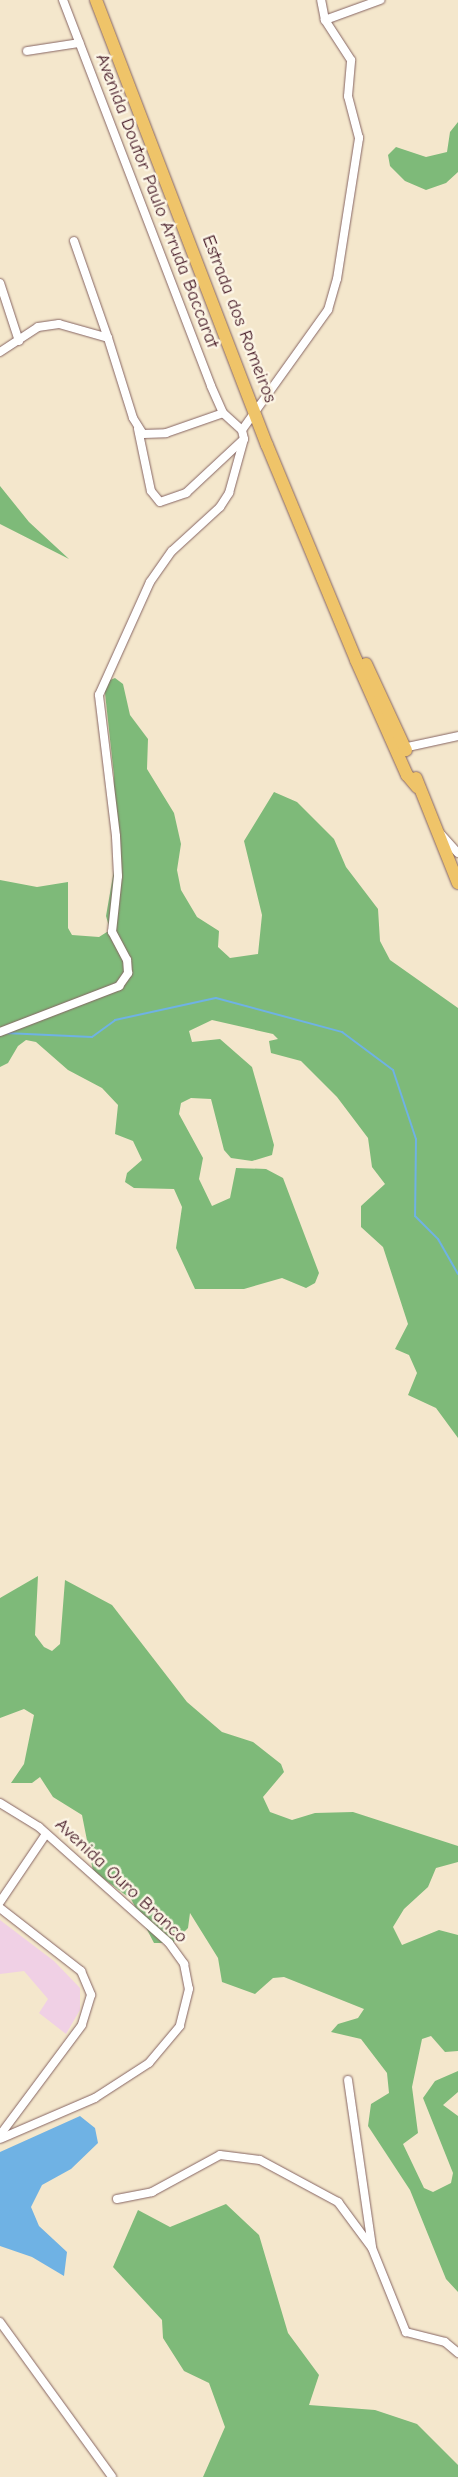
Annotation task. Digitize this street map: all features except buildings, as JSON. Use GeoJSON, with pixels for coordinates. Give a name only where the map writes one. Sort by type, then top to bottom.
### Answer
{"type":"FeatureCollection","features":[{"type":"Feature","properties":{"kind":"main road","name":"Estrada dos Romeiros"},"geometry":{"type":"LineString","coordinates":[[96,0],[255,413],[354,649],[369,669],[400,748],[458,883]]}},
{"type":"Feature","properties":{"kind":"street","name":"Avenida Doutor Paulo Arruda Baccarat"},"geometry":{"type":"LineString","coordinates":[[63,0],[223,413]]}},
{"type":"Feature","properties":{"kind":"street"},"geometry":{"type":"LineString","coordinates":[[242,430],[328,310],[337,279],[358,138],[348,96],[351,60],[326,20],[321,0]]}},
{"type":"Feature","properties":{"kind":"street"},"geometry":{"type":"LineString","coordinates":[[326,20],[380,0]]}},
{"type":"Feature","properties":{"kind":"street"},"geometry":{"type":"LineString","coordinates":[[27,51],[79,43]]}},
{"type":"Feature","properties":{"kind":"street"},"geometry":{"type":"LineString","coordinates":[[74,241],[137,428],[151,491],[160,502],[186,493],[244,439]]}},
{"type":"Feature","properties":{"kind":"street"},"geometry":{"type":"LineString","coordinates":[[0,283],[19,341]]}},
{"type":"Feature","properties":{"kind":"street"},"geometry":{"type":"LineString","coordinates":[[0,352],[48,323],[108,338]]}},
{"type":"Feature","properties":{"kind":"street"},"geometry":{"type":"LineString","coordinates":[[0,1032],[119,986],[128,973],[127,960],[112,932],[118,876],[116,836],[99,695],[150,582],[172,551],[220,507],[229,493],[244,439],[242,430],[223,413],[156,435],[137,428]]}},
{"type":"Feature","properties":{"kind":"street"},"geometry":{"type":"LineString","coordinates":[[400,748],[458,736]]}},
{"type":"Feature","properties":{"kind":"street"},"geometry":{"type":"LineString","coordinates":[[435,830],[458,853]]}},
{"type":"Feature","properties":{"kind":"street","name":"Avenida Ouro Branco"},"geometry":{"type":"LineString","coordinates":[[0,1802],[46,1834],[169,1943],[188,1976],[188,2002],[171,2039],[133,2075],[95,2098],[0,2139]]}},
{"type":"Feature","properties":{"kind":"street"},"geometry":{"type":"LineString","coordinates":[[0,1902],[46,1834]]}},
{"type":"Feature","properties":{"kind":"street"},"geometry":{"type":"LineString","coordinates":[[0,1908],[81,1971],[91,1995],[82,2025],[0,2135]]}},
{"type":"Feature","properties":{"kind":"street"},"geometry":{"type":"LineString","coordinates":[[348,2080],[372,2248],[406,2332],[445,2342],[458,2353]]}},
{"type":"Feature","properties":{"kind":"street"},"geometry":{"type":"LineString","coordinates":[[118,2199],[152,2192],[220,2155],[253,2159],[338,2202],[372,2248]]}},
{"type":"Feature","properties":{"kind":"street"},"geometry":{"type":"LineString","coordinates":[[0,2322],[112,2477]]}},
{"type":"Feature","properties":{"kind":"shaded area"},"geometry":{"type":"Polygon","coordinates":[[[0,1920],[54,1961],[80,1988],[80,2010],[66,2034],[39,2013],[48,1999],[24,1971],[0,1974],[0,1920]]]}},
{"type":"Feature","properties":{"kind":"green space"},"geometry":{"type":"Polygon","coordinates":[[[458,122],[458,172],[446,183],[426,190],[405,181],[390,166],[388,155],[396,147],[426,157],[447,152],[450,132],[458,122]]]}},
{"type":"Feature","properties":{"kind":"green space"},"geometry":{"type":"Polygon","coordinates":[[[0,486],[29,522],[69,559],[0,524],[0,486]]]}},
{"type":"Feature","properties":{"kind":"green space"},"geometry":{"type":"Polygon","coordinates":[[[115,678],[123,684],[130,715],[148,739],[147,769],[174,813],[181,844],[177,870],[181,890],[197,917],[219,931],[218,947],[230,958],[258,954],[262,915],[244,841],[274,792],[297,802],[334,839],[346,867],[378,909],[380,941],[390,960],[458,1008],[458,1438],[436,1408],[408,1395],[417,1373],[409,1355],[395,1349],[408,1324],[383,1247],[361,1227],[361,1206],[385,1184],[372,1167],[368,1138],[337,1097],[301,1061],[271,1053],[269,1041],[278,1039],[273,1034],[212,1020],[189,1031],[192,1042],[220,1039],[252,1067],[274,1145],[272,1155],[252,1161],[231,1158],[224,1150],[211,1099],[191,1098],[181,1103],[179,1114],[203,1158],[199,1179],[212,1206],[230,1198],[236,1168],[266,1169],[283,1178],[319,1273],[315,1283],[306,1288],[282,1278],[244,1289],[195,1289],[176,1248],[182,1207],[174,1189],[134,1188],[125,1182],[127,1173],[142,1160],[133,1141],[115,1134],[118,1105],[102,1088],[68,1070],[36,1042],[26,1040],[18,1046],[8,1063],[0,1067],[0,880],[37,887],[68,882],[68,928],[72,935],[99,937],[110,930],[106,916],[114,870],[114,776],[105,682],[115,678]]]}},
{"type":"Feature","properties":{"kind":"green space"},"geometry":{"type":"Polygon","coordinates":[[[38,1576],[35,1635],[44,1647],[52,1651],[60,1644],[65,1580],[112,1605],[187,1702],[222,1732],[253,1742],[281,1764],[284,1772],[263,1797],[270,1812],[292,1820],[315,1813],[353,1812],[458,1846],[458,1862],[436,1868],[428,1887],[404,1909],[393,1927],[402,1945],[439,1930],[458,1935],[458,2051],[445,2052],[431,2036],[422,2039],[412,2087],[418,2133],[403,2144],[424,2188],[433,2192],[451,2183],[453,2173],[423,2098],[435,2081],[458,2071],[458,2092],[443,2105],[458,2116],[458,2292],[446,2279],[410,2190],[368,2126],[371,2104],[389,2093],[387,2073],[361,2039],[331,2032],[338,2024],[358,2018],[364,2009],[284,1977],[273,1978],[255,1994],[222,1982],[218,1958],[190,1913],[188,1928],[173,1943],[154,1943],[131,1899],[93,1871],[82,1815],[53,1797],[40,1777],[32,1783],[11,1783],[24,1764],[34,1715],[24,1709],[0,1718],[0,1598],[38,1576]]]}},
{"type":"Feature","properties":{"kind":"green space"},"geometry":{"type":"Polygon","coordinates":[[[226,2204],[259,2235],[288,2333],[319,2375],[309,2405],[375,2410],[417,2424],[458,2465],[458,2477],[203,2477],[225,2427],[209,2383],[184,2371],[163,2338],[162,2320],[113,2267],[138,2210],[170,2227],[226,2204]]]}},
{"type":"Feature","properties":{"kind":"water"},"geometry":{"type":"Polygon","coordinates":[[[80,2116],[95,2128],[98,2143],[71,2169],[42,2185],[31,2207],[39,2226],[67,2252],[64,2276],[32,2257],[0,2246],[0,2152],[80,2116]]]}},
{"type":"Feature","properties":{"kind":"waterway"},"geometry":{"type":"LineString","coordinates":[[5,1033],[92,1037],[115,1020],[216,998],[342,1032],[393,1070],[416,1139],[415,1216],[438,1239],[458,1274]]}}]}
